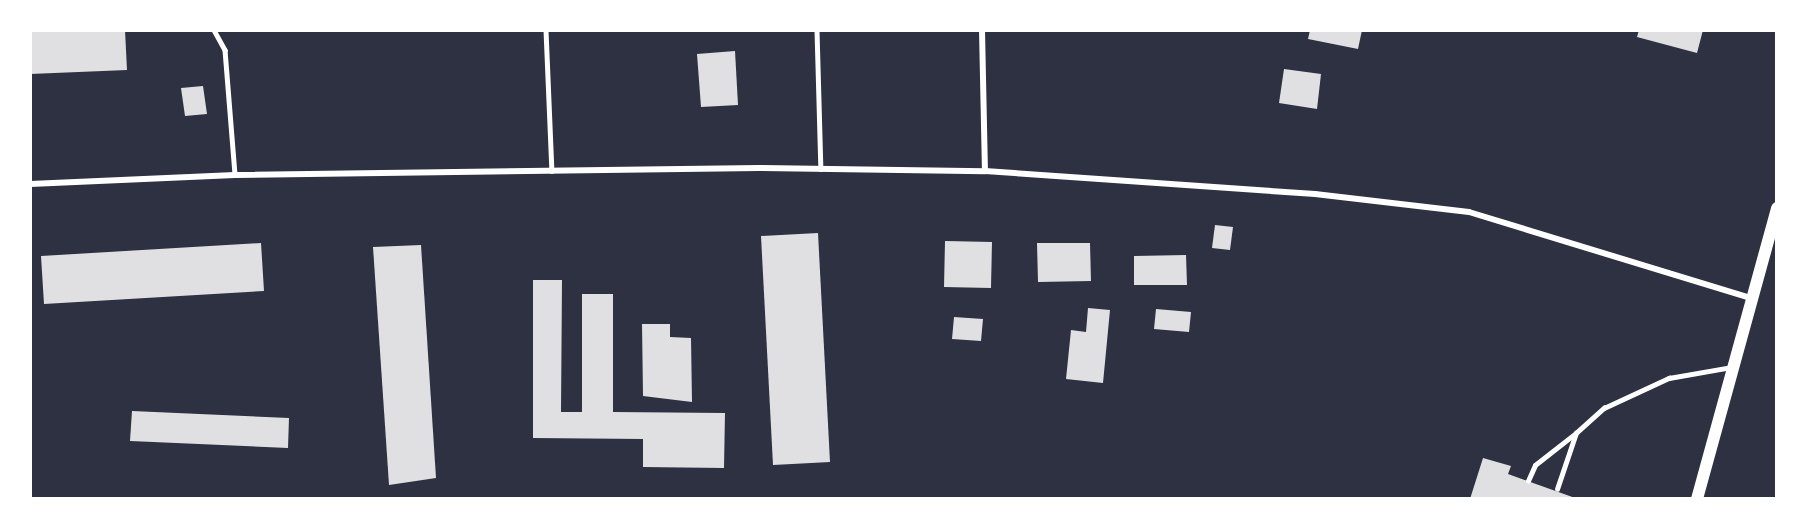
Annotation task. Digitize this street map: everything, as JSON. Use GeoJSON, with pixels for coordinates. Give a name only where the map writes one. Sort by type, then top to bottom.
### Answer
{"type":"FeatureCollection","features":[{"type":"Feature","properties":{"kind":"main road"},"geometry":{"type":"LineString","coordinates":[[1697,499],[1750,298],[1777,208]]}},
{"type":"Feature","properties":{"kind":"street"},"geometry":{"type":"LineString","coordinates":[[982,30],[985,171]]}},
{"type":"Feature","properties":{"kind":"street"},"geometry":{"type":"LineString","coordinates":[[30,184],[235,175],[821,169],[985,171],[1315,194],[1469,212],[1750,298]]}},
{"type":"Feature","properties":{"kind":"lane"},"geometry":{"type":"LineString","coordinates":[[214,30],[225,50],[235,175]]}},
{"type":"Feature","properties":{"kind":"lane"},"geometry":{"type":"LineString","coordinates":[[546,30],[552,171]]}},
{"type":"Feature","properties":{"kind":"lane"},"geometry":{"type":"LineString","coordinates":[[817,30],[821,169]]}},
{"type":"Feature","properties":{"kind":"lane"},"geometry":{"type":"LineString","coordinates":[[1528,481],[1535,465],[1604,408],[1669,378],[1732,367]]}},
{"type":"Feature","properties":{"kind":"lane"},"geometry":{"type":"LineString","coordinates":[[1557,489],[1576,433]]}},
{"type":"Feature","properties":{"kind":"building"},"geometry":{"type":"Polygon","coordinates":[[[30,30],[125,30],[127,70],[30,74],[30,30]]]}},
{"type":"Feature","properties":{"kind":"building"},"geometry":{"type":"Polygon","coordinates":[[[1310,30],[1362,30],[1358,49],[1308,39],[1310,30]]]}},
{"type":"Feature","properties":{"kind":"building"},"geometry":{"type":"Polygon","coordinates":[[[1639,30],[1703,30],[1697,53],[1637,37],[1639,30]]]}},
{"type":"Feature","properties":{"kind":"building"},"geometry":{"type":"Polygon","coordinates":[[[735,51],[738,105],[701,107],[697,54],[735,51]]]}},
{"type":"Feature","properties":{"kind":"building"},"geometry":{"type":"Polygon","coordinates":[[[1284,69],[1321,74],[1317,109],[1279,103],[1284,69]]]}},
{"type":"Feature","properties":{"kind":"building"},"geometry":{"type":"Polygon","coordinates":[[[203,86],[207,114],[185,116],[181,88],[203,86]]]}},
{"type":"Feature","properties":{"kind":"building"},"geometry":{"type":"Polygon","coordinates":[[[1215,225],[1233,227],[1230,250],[1212,248],[1215,225]]]}},
{"type":"Feature","properties":{"kind":"building"},"geometry":{"type":"Polygon","coordinates":[[[818,233],[830,462],[773,465],[761,236],[818,233]]]}},
{"type":"Feature","properties":{"kind":"building"},"geometry":{"type":"Polygon","coordinates":[[[945,241],[992,242],[991,288],[944,287],[945,241]]]}},
{"type":"Feature","properties":{"kind":"building"},"geometry":{"type":"Polygon","coordinates":[[[261,243],[264,291],[44,304],[41,256],[261,243]]]}},
{"type":"Feature","properties":{"kind":"building"},"geometry":{"type":"Polygon","coordinates":[[[1037,243],[1090,243],[1091,281],[1038,282],[1037,243]]]}},
{"type":"Feature","properties":{"kind":"building"},"geometry":{"type":"Polygon","coordinates":[[[421,245],[436,478],[389,485],[373,247],[421,245]]]}},
{"type":"Feature","properties":{"kind":"building"},"geometry":{"type":"Polygon","coordinates":[[[1186,255],[1187,285],[1134,285],[1134,256],[1186,255]]]}},
{"type":"Feature","properties":{"kind":"building"},"geometry":{"type":"Polygon","coordinates":[[[533,280],[562,280],[561,412],[582,412],[582,294],[613,294],[613,412],[725,413],[724,468],[643,467],[643,439],[533,438],[533,280]]]}},
{"type":"Feature","properties":{"kind":"building"},"geometry":{"type":"Polygon","coordinates":[[[1088,308],[1110,310],[1103,383],[1066,379],[1071,330],[1086,332],[1088,308]]]}},
{"type":"Feature","properties":{"kind":"building"},"geometry":{"type":"Polygon","coordinates":[[[1156,309],[1191,312],[1189,332],[1154,329],[1156,309]]]}},
{"type":"Feature","properties":{"kind":"building"},"geometry":{"type":"Polygon","coordinates":[[[954,317],[983,319],[981,341],[952,339],[954,317]]]}},
{"type":"Feature","properties":{"kind":"building"},"geometry":{"type":"Polygon","coordinates":[[[642,324],[670,324],[670,337],[691,338],[692,402],[643,396],[642,324]]]}},
{"type":"Feature","properties":{"kind":"building"},"geometry":{"type":"Polygon","coordinates":[[[132,411],[289,418],[288,448],[130,441],[132,411]]]}},
{"type":"Feature","properties":{"kind":"building"},"geometry":{"type":"Polygon","coordinates":[[[1483,458],[1511,466],[1508,474],[1578,499],[1470,499],[1483,458]]]}}]}
